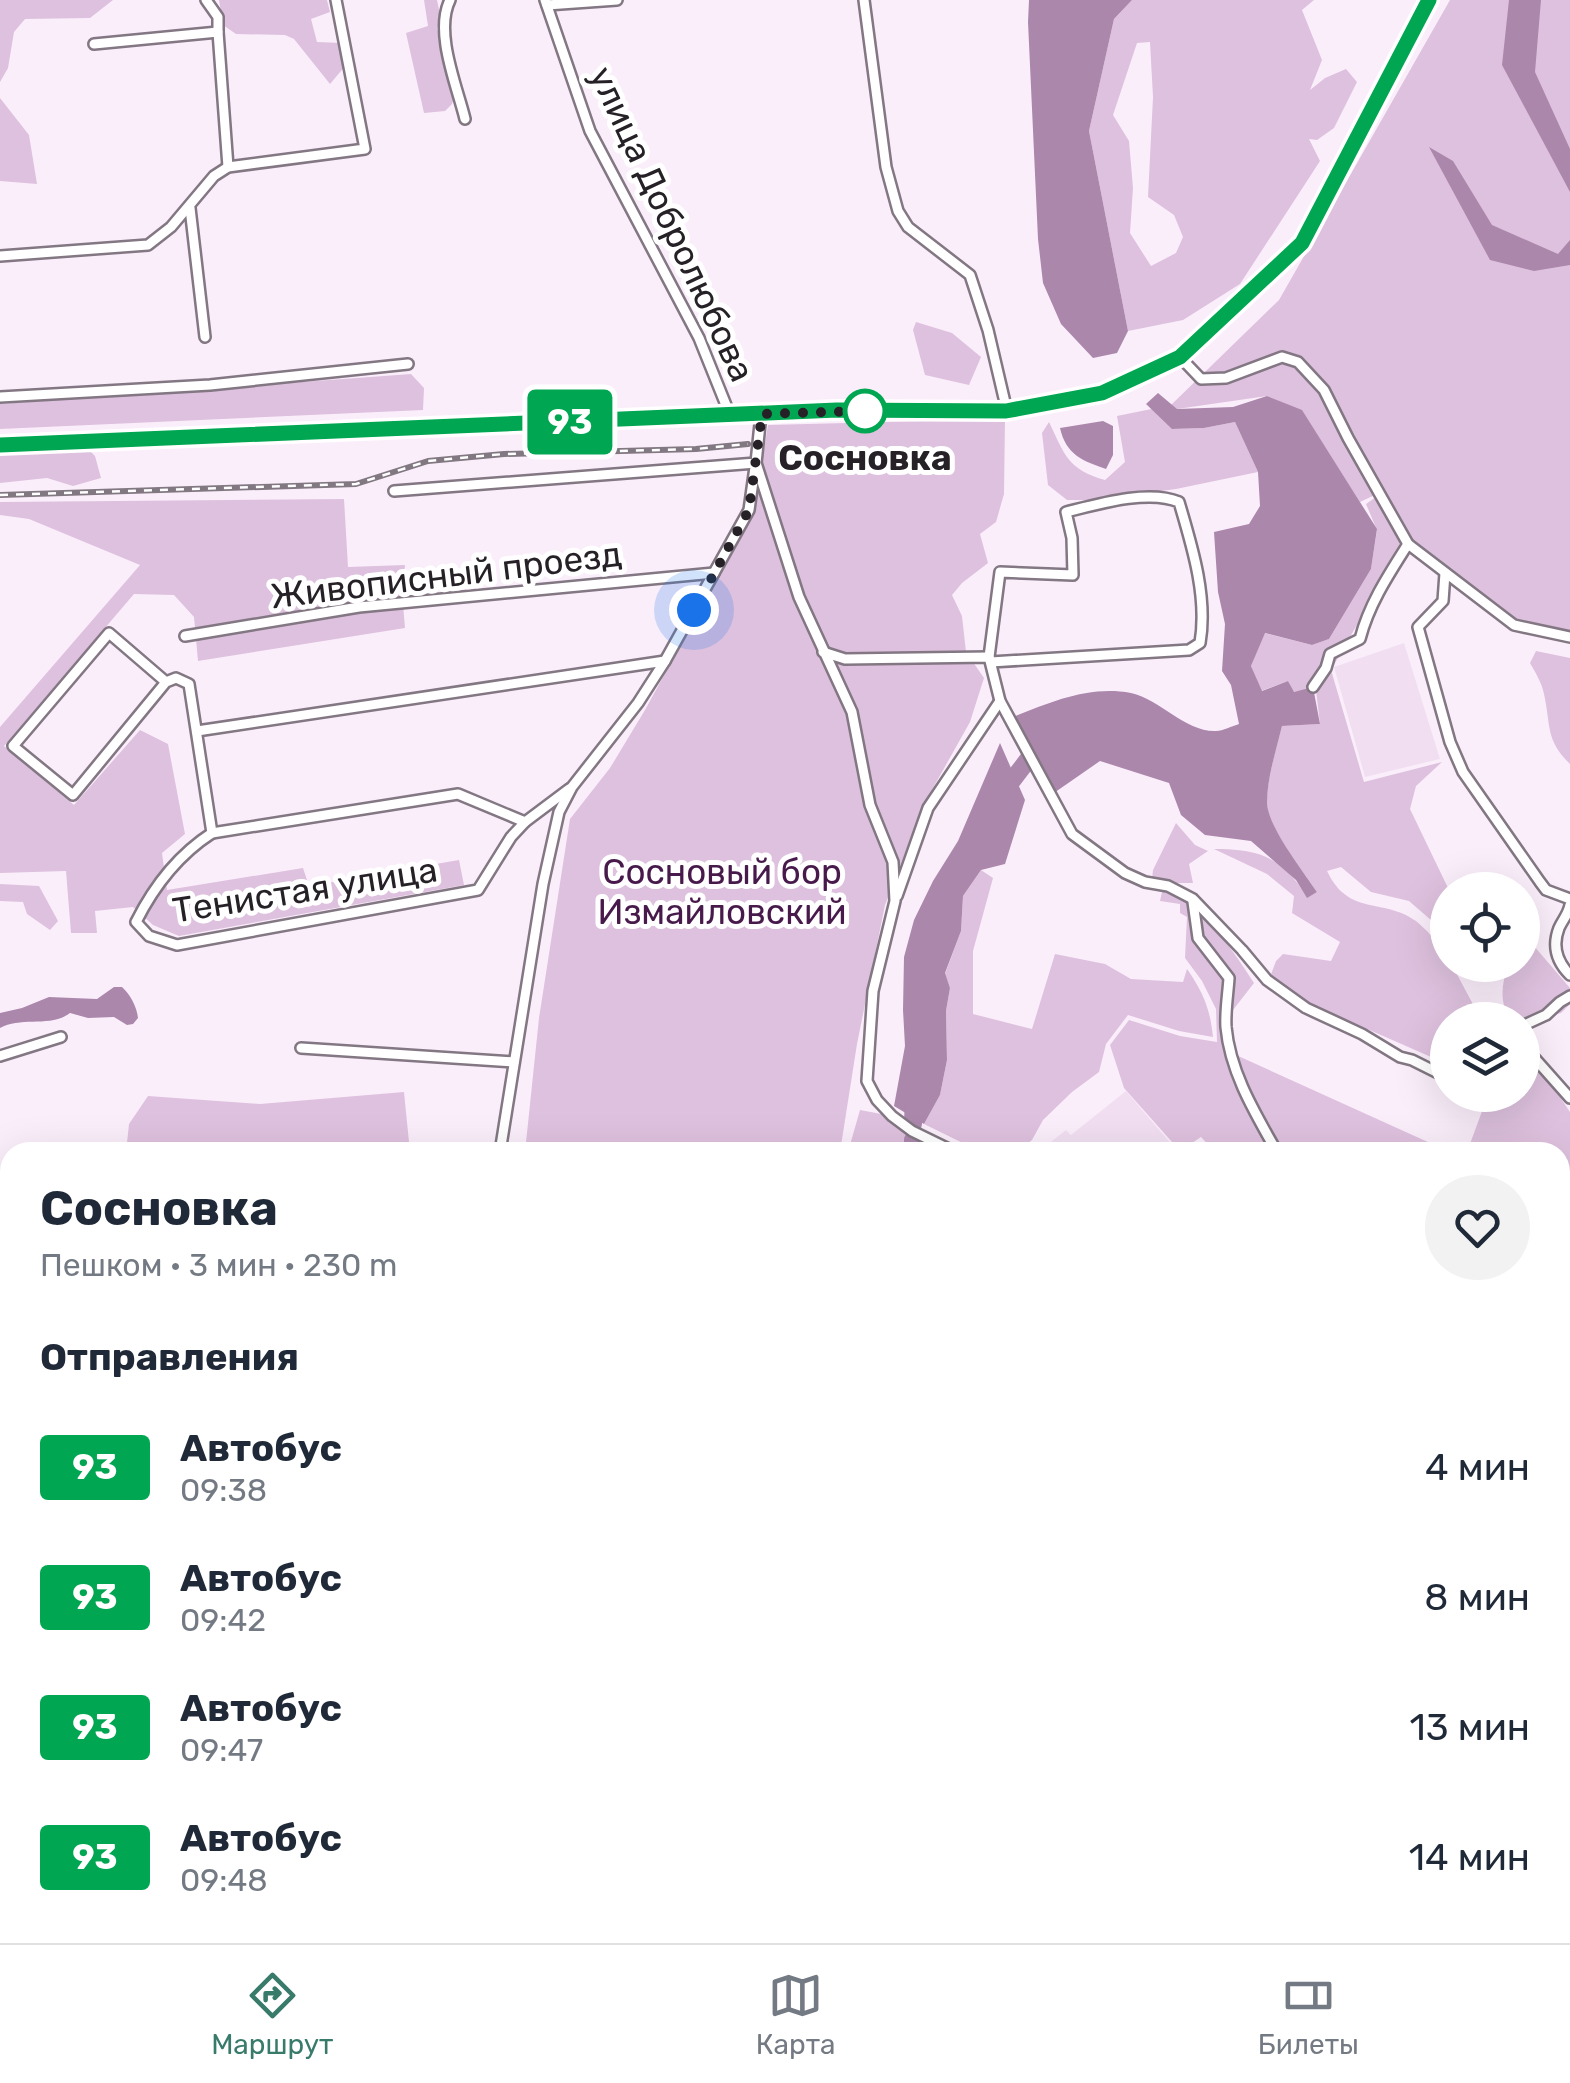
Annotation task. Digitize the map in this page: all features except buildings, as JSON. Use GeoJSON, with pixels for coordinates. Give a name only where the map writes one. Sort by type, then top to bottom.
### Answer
{"type":"FeatureCollection","features":[{"type":"Feature","properties":{"kind":"main road"},"geometry":{"type":"LineString","coordinates":[[0,445],[837,410],[1006,411],[1102,393],[1180,357],[1302,243],[1429,0]]}},
{"type":"Feature","properties":{"kind":"street"},"geometry":{"type":"LineString","coordinates":[[206,0],[218,17],[228,166]]}},
{"type":"Feature","properties":{"kind":"street"},"geometry":{"type":"LineString","coordinates":[[0,256],[148,245],[171,227],[214,176],[228,166],[365,149],[336,0]]}},
{"type":"Feature","properties":{"kind":"street"},"geometry":{"type":"LineString","coordinates":[[450,0],[445,11],[444,34],[465,119]]}},
{"type":"Feature","properties":{"kind":"street"},"geometry":{"type":"LineString","coordinates":[[546,2],[617,0]]}},
{"type":"Feature","properties":{"kind":"street"},"geometry":{"type":"LineString","coordinates":[[864,0],[886,168],[898,211],[908,228],[970,275],[988,330],[1006,411]]}},
{"type":"Feature","properties":{"kind":"street","name":"улица Добролюбова"},"geometry":{"type":"LineString","coordinates":[[546,2],[590,131],[699,338],[730,415]]}},
{"type":"Feature","properties":{"kind":"street"},"geometry":{"type":"LineString","coordinates":[[94,44],[218,32]]}},
{"type":"Feature","properties":{"kind":"street"},"geometry":{"type":"LineString","coordinates":[[190,208],[204,338]]}},
{"type":"Feature","properties":{"kind":"street"},"geometry":{"type":"LineString","coordinates":[[1180,357],[1201,379],[1226,378],[1282,357],[1298,362],[1324,390],[1408,544],[1514,626],[1570,638]]}},
{"type":"Feature","properties":{"kind":"street"},"geometry":{"type":"LineString","coordinates":[[0,397],[210,385],[408,364]]}},
{"type":"Feature","properties":{"kind":"street"},"geometry":{"type":"LineString","coordinates":[[502,1142],[559,812],[572,787],[638,703],[665,661],[749,510],[762,414]]}},
{"type":"Feature","properties":{"kind":"street"},"geometry":{"type":"LineString","coordinates":[[394,491],[756,463]]}},
{"type":"Feature","properties":{"kind":"street"},"geometry":{"type":"LineString","coordinates":[[756,463],[798,597],[852,712],[870,806],[893,862],[895,900]]}},
{"type":"Feature","properties":{"kind":"street"},"geometry":{"type":"LineString","coordinates":[[822,652],[844,659],[990,660],[1189,650],[1200,643],[1204,622],[1179,502],[1166,496],[1107,502],[1066,512],[1072,538],[1073,575],[1000,572],[990,660],[1000,701],[1072,834],[1125,873],[1168,886],[1193,899],[1284,994],[1430,1069]]}},
{"type":"Feature","properties":{"kind":"street"},"geometry":{"type":"LineString","coordinates":[[1312,687],[1326,668],[1330,654],[1360,639],[1385,580],[1408,544]]}},
{"type":"Feature","properties":{"kind":"street","name":"Живописный проезд"},"geometry":{"type":"LineString","coordinates":[[186,636],[359,608],[714,573]]}},
{"type":"Feature","properties":{"kind":"street"},"geometry":{"type":"LineString","coordinates":[[1445,573],[1444,601],[1418,628],[1450,742],[1463,772],[1540,882],[1546,890],[1570,902],[1555,944],[1570,976]]}},
{"type":"Feature","properties":{"kind":"street"},"geometry":{"type":"LineString","coordinates":[[166,682],[108,633],[13,746],[73,795],[166,682],[176,678],[189,684],[212,833]]}},
{"type":"Feature","properties":{"kind":"street"},"geometry":{"type":"LineString","coordinates":[[197,730],[665,661]]}},
{"type":"Feature","properties":{"kind":"street"},"geometry":{"type":"LineString","coordinates":[[935,1142],[892,1116],[876,1100],[867,1081],[874,990],[895,900],[928,808],[1000,701]]}},
{"type":"Feature","properties":{"kind":"street","name":"Тенистая улица"},"geometry":{"type":"LineString","coordinates":[[525,822],[458,794],[212,833],[175,862],[136,922],[149,936],[177,945],[478,890],[525,822],[572,787]]}},
{"type":"Feature","properties":{"kind":"street"},"geometry":{"type":"LineString","coordinates":[[1193,899],[1198,938],[1229,978],[1226,1024],[1232,1061],[1271,1142]]}},
{"type":"Feature","properties":{"kind":"street"},"geometry":{"type":"LineString","coordinates":[[1540,1018],[1570,996]]}},
{"type":"Feature","properties":{"kind":"street"},"geometry":{"type":"LineString","coordinates":[[0,1056],[61,1037]]}},
{"type":"Feature","properties":{"kind":"street"},"geometry":{"type":"LineString","coordinates":[[301,1048],[514,1062]]}},
{"type":"Feature","properties":{"kind":"street"},"geometry":{"type":"LineString","coordinates":[[1540,1064],[1570,1098]]}},
{"type":"Feature","properties":{"kind":"shaded area"},"geometry":{"type":"Polygon","coordinates":[[[1029,0],[1132,0],[1114,19],[1089,131],[1128,331],[1117,353],[1093,358],[1061,324],[1043,283],[1029,0]]]}},
{"type":"Feature","properties":{"kind":"shaded area"},"geometry":{"type":"Polygon","coordinates":[[[1509,0],[1541,0],[1535,72],[1570,149],[1570,192],[1502,65],[1509,0]]]}},
{"type":"Feature","properties":{"kind":"shaded area"},"geometry":{"type":"Polygon","coordinates":[[[1429,147],[1453,161],[1492,225],[1558,254],[1570,240],[1570,265],[1534,271],[1490,260],[1429,147]]]}},
{"type":"Feature","properties":{"kind":"shaded area"},"geometry":{"type":"Polygon","coordinates":[[[1158,393],[1177,409],[1233,407],[1267,396],[1302,410],[1377,529],[1371,569],[1329,639],[1312,645],[1265,633],[1251,666],[1262,691],[1288,681],[1294,692],[1313,687],[1320,724],[1282,726],[1267,803],[1280,836],[1317,892],[1307,898],[1296,880],[1251,841],[1205,835],[1181,815],[1169,783],[1100,761],[1051,795],[1010,718],[1069,697],[1115,691],[1142,697],[1205,730],[1219,731],[1239,724],[1231,685],[1222,671],[1225,624],[1218,592],[1214,532],[1249,524],[1260,506],[1258,472],[1235,422],[1172,429],[1146,404],[1158,393]]]}},
{"type":"Feature","properties":{"kind":"shaded area"},"geometry":{"type":"Polygon","coordinates":[[[1103,421],[1113,426],[1113,455],[1106,469],[1071,451],[1060,428],[1103,421]]]}},
{"type":"Feature","properties":{"kind":"shaded area"},"geometry":{"type":"Polygon","coordinates":[[[1404,643],[1440,759],[1365,777],[1334,667],[1404,643]]]}},
{"type":"Feature","properties":{"kind":"shaded area"},"geometry":{"type":"Polygon","coordinates":[[[1000,743],[1025,800],[1005,864],[981,870],[963,896],[961,931],[945,973],[950,988],[946,1011],[947,1060],[940,1095],[924,1124],[894,1106],[905,1046],[904,957],[914,920],[958,841],[1000,743]]]}},
{"type":"Feature","properties":{"kind":"shaded area"},"geometry":{"type":"Polygon","coordinates":[[[114,987],[122,987],[133,1001],[138,1018],[133,1024],[127,1025],[114,1017],[88,1018],[70,1013],[54,1020],[0,1028],[0,1013],[49,997],[97,999],[114,987]]]}},
{"type":"Feature","properties":{"kind":"shaded area"},"geometry":{"type":"Polygon","coordinates":[[[1126,1091],[1169,1142],[1051,1142],[1066,1130],[1071,1135],[1126,1091]]]}},
{"type":"Feature","properties":{"kind":"green space"},"geometry":{"type":"Polygon","coordinates":[[[0,0],[113,0],[90,18],[25,19],[14,32],[8,68],[0,82],[0,0]]]}},
{"type":"Feature","properties":{"kind":"green space"},"geometry":{"type":"Polygon","coordinates":[[[219,0],[327,0],[330,12],[311,19],[317,42],[342,43],[346,65],[330,84],[294,39],[285,35],[236,34],[223,25],[219,0]]]}},
{"type":"Feature","properties":{"kind":"green space"},"geometry":{"type":"Polygon","coordinates":[[[424,0],[437,0],[441,19],[437,28],[455,95],[445,111],[424,113],[406,33],[428,26],[424,0]]]}},
{"type":"Feature","properties":{"kind":"green space"},"geometry":{"type":"Polygon","coordinates":[[[1132,0],[1314,0],[1302,10],[1322,60],[1310,90],[1346,69],[1357,82],[1334,128],[1317,140],[1309,139],[1320,161],[1240,284],[1183,320],[1128,331],[1089,131],[1114,19],[1132,0]],[[1150,42],[1137,43],[1113,115],[1129,141],[1133,188],[1130,233],[1151,266],[1176,253],[1183,237],[1174,215],[1148,197],[1153,97],[1150,42]]]}},
{"type":"Feature","properties":{"kind":"green space"},"geometry":{"type":"Polygon","coordinates":[[[1450,0],[1570,0],[1570,634],[1516,623],[1411,542],[1379,493],[1360,502],[1302,411],[1267,396],[1177,409],[1172,429],[1235,422],[1258,472],[1094,500],[1067,500],[1048,485],[1042,433],[1049,422],[1075,466],[1105,480],[1125,462],[1117,416],[1171,405],[1279,300],[1450,0]]]}},
{"type":"Feature","properties":{"kind":"green space"},"geometry":{"type":"Polygon","coordinates":[[[0,98],[29,135],[37,184],[0,181],[0,98]]]}},
{"type":"Feature","properties":{"kind":"green space"},"geometry":{"type":"Polygon","coordinates":[[[916,322],[952,333],[981,357],[969,385],[925,375],[913,330],[916,322]]]}},
{"type":"Feature","properties":{"kind":"green space"},"geometry":{"type":"Polygon","coordinates":[[[411,374],[424,388],[423,410],[0,429],[0,404],[411,374]]]}},
{"type":"Feature","properties":{"kind":"green space","name":"Сосновый бор Измайловский"},"geometry":{"type":"Polygon","coordinates":[[[1005,419],[1004,494],[996,522],[980,534],[988,563],[952,595],[962,616],[966,652],[984,678],[970,722],[924,804],[885,905],[842,1142],[526,1142],[539,1018],[570,819],[610,768],[645,710],[754,511],[768,425],[1005,419]]]}},
{"type":"Feature","properties":{"kind":"green space"},"geometry":{"type":"Polygon","coordinates":[[[89,450],[95,456],[101,478],[73,486],[47,478],[0,483],[0,454],[89,450]]]}},
{"type":"Feature","properties":{"kind":"green space"},"geometry":{"type":"Polygon","coordinates":[[[1376,497],[1399,536],[1400,550],[1331,670],[1364,782],[1442,762],[1416,786],[1410,809],[1440,872],[1430,872],[1430,919],[1409,901],[1371,892],[1341,867],[1327,871],[1345,895],[1403,914],[1420,924],[1430,935],[1430,982],[1461,982],[1472,1002],[1430,1002],[1430,1057],[1292,996],[1270,977],[1283,954],[1331,961],[1340,942],[1292,913],[1294,896],[1267,874],[1214,849],[1268,858],[1298,883],[1307,897],[1317,892],[1277,832],[1267,803],[1282,726],[1320,724],[1316,690],[1293,692],[1288,681],[1261,691],[1251,666],[1264,633],[1312,645],[1329,639],[1371,569],[1377,530],[1366,504],[1376,497]]]}},
{"type":"Feature","properties":{"kind":"green space"},"geometry":{"type":"Polygon","coordinates":[[[344,499],[348,567],[405,565],[405,628],[198,661],[194,617],[174,595],[134,594],[4,746],[74,805],[140,730],[168,744],[185,834],[162,853],[167,890],[303,868],[309,886],[459,860],[464,885],[179,936],[153,925],[133,907],[95,911],[97,933],[71,933],[66,871],[0,873],[0,727],[140,565],[29,519],[0,515],[0,502],[344,499]]]}},
{"type":"Feature","properties":{"kind":"green space"},"geometry":{"type":"Polygon","coordinates":[[[1536,651],[1570,658],[1570,764],[1550,732],[1543,690],[1530,663],[1536,651]]]}},
{"type":"Feature","properties":{"kind":"green space"},"geometry":{"type":"Polygon","coordinates":[[[1176,823],[1195,845],[1208,851],[1189,864],[1193,883],[1176,883],[1176,893],[1209,922],[1254,983],[1233,1010],[1231,1045],[1236,1055],[1428,1142],[1206,1142],[1201,1137],[1194,1142],[1172,1142],[1124,1088],[1110,1045],[1129,1020],[1180,1036],[1217,1042],[1216,1009],[1185,958],[1187,917],[1180,913],[1180,904],[1160,901],[1162,892],[1151,888],[1153,870],[1176,823]]]}},
{"type":"Feature","properties":{"kind":"green space"},"geometry":{"type":"Polygon","coordinates":[[[981,870],[993,878],[973,951],[973,1014],[1032,1029],[1055,954],[1105,964],[1131,979],[1183,982],[1187,969],[1205,1001],[1213,1037],[1128,1015],[1106,1044],[1099,1072],[1043,1120],[1030,1142],[961,1142],[924,1124],[940,1095],[947,1060],[946,1011],[950,988],[945,974],[961,931],[963,896],[981,870]]]}},
{"type":"Feature","properties":{"kind":"green space"},"geometry":{"type":"Polygon","coordinates":[[[0,884],[39,886],[58,921],[50,930],[27,914],[23,902],[0,901],[0,884]]]}},
{"type":"Feature","properties":{"kind":"green space"},"geometry":{"type":"Polygon","coordinates":[[[1540,953],[1570,988],[1570,1004],[1561,1013],[1540,1018],[1540,1002],[1504,1002],[1504,982],[1540,982],[1540,953]]]}},
{"type":"Feature","properties":{"kind":"green space"},"geometry":{"type":"Polygon","coordinates":[[[1540,1067],[1570,1112],[1570,1142],[1471,1142],[1482,1112],[1540,1112],[1540,1067]]]}},
{"type":"Feature","properties":{"kind":"green space"},"geometry":{"type":"Polygon","coordinates":[[[404,1092],[409,1142],[127,1142],[129,1124],[148,1096],[260,1104],[404,1092]]]}},
{"type":"Feature","properties":{"kind":"green space"},"geometry":{"type":"Polygon","coordinates":[[[860,1110],[892,1116],[938,1142],[851,1142],[860,1110]]]}},
{"type":"Feature","properties":{"kind":"waterway"},"geometry":{"type":"LineString","coordinates":[[1001,795],[1040,744]]}},
{"type":"Feature","properties":{"kind":"waterway"},"geometry":{"type":"LineString","coordinates":[[913,1124],[914,1094]]}},
{"type":"Feature","properties":{"kind":"railway"},"geometry":{"type":"LineString","coordinates":[[0,495],[356,484],[428,461],[748,444]]}},
{"type":"Feature","properties":{"kind":"bus line","name":"93"},"geometry":{"type":"LineString","coordinates":[[0,445],[837,410],[1006,411],[1102,393],[1180,357],[1302,243],[1429,0]]}},
{"type":"Feature","properties":{"kind":"place","name":"Сосновка"},"geometry":{"type":"Point","coordinates":[865,411]}},
{"type":"Feature","properties":{"kind":"route"},"geometry":{"type":"LineString","coordinates":[[694,610],[749,510],[762,414],[865,411]]}}]}
